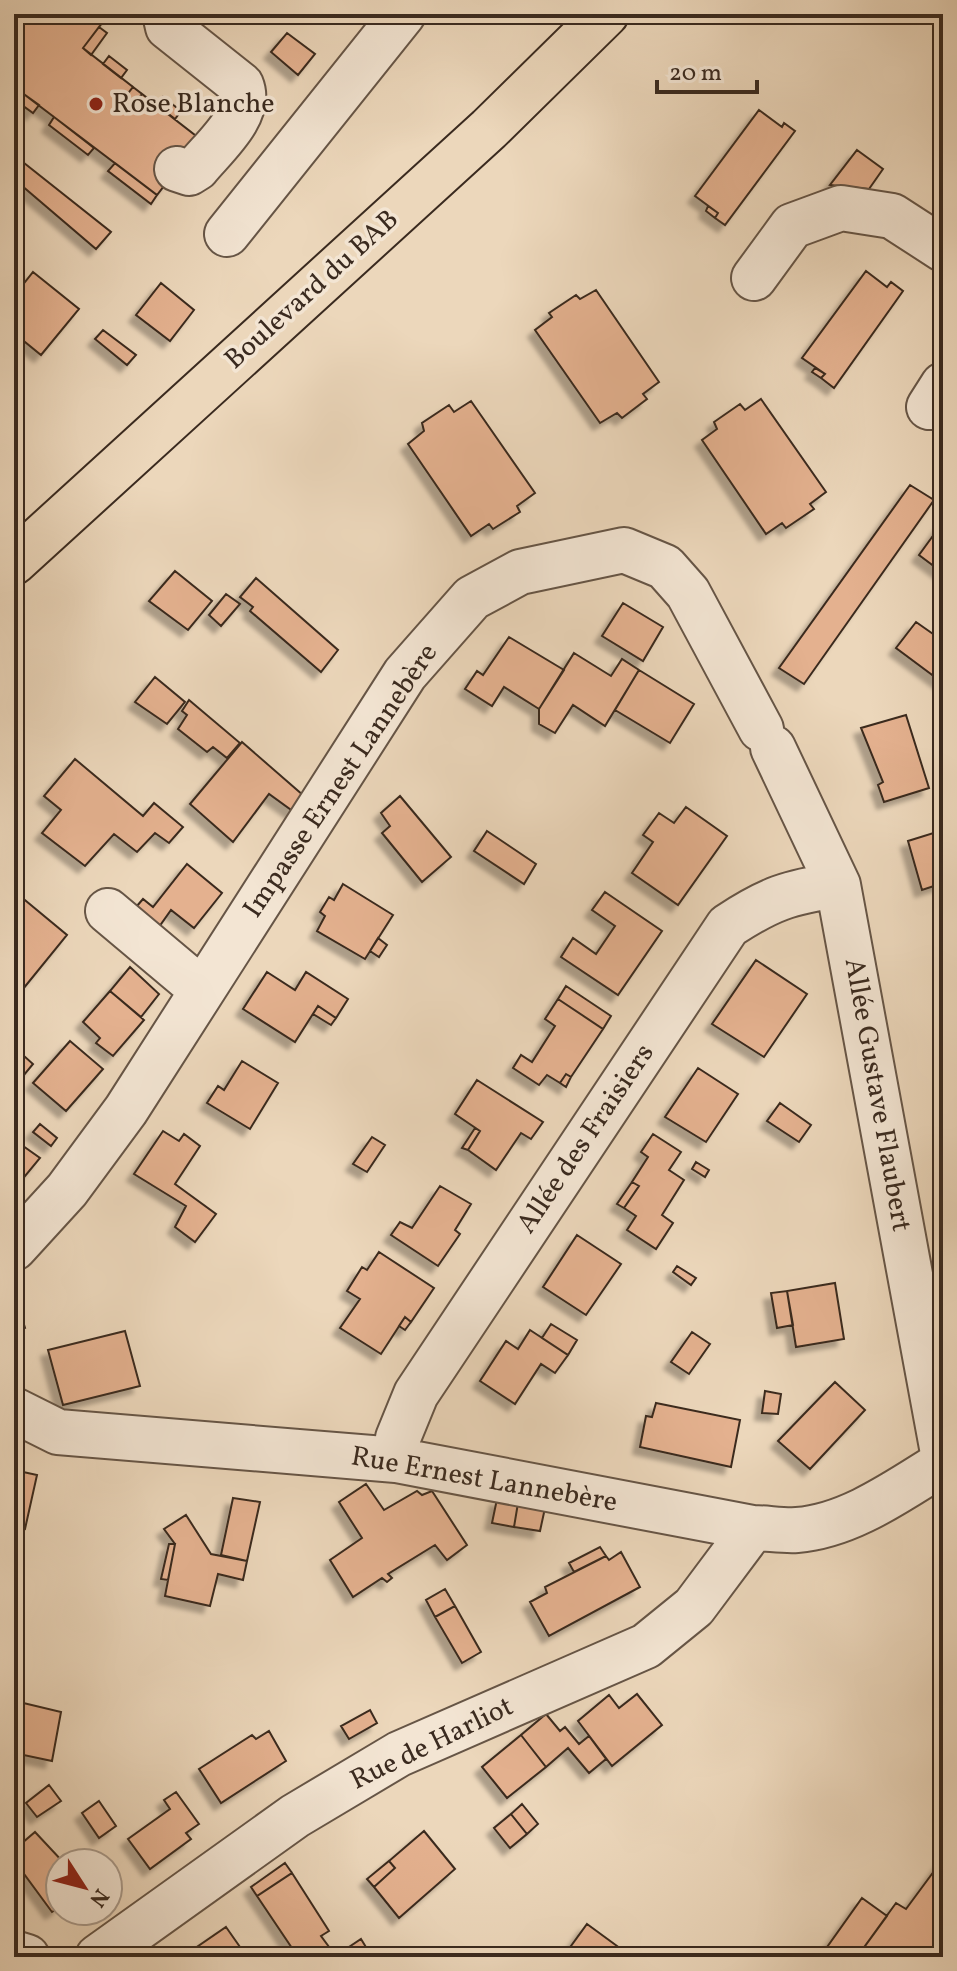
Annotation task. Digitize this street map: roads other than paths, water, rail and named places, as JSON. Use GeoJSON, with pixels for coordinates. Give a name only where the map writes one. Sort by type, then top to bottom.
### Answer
{"type":"FeatureCollection","features":[{"type":"Feature","properties":{"kind":"main road","name":"Boulevard du BAB"},"geometry":{"type":"LineString","coordinates":[[14,562],[489,129],[606,14]]}},
{"type":"Feature","properties":{"kind":"street"},"geometry":{"type":"LineString","coordinates":[[165,14],[168,27],[241,85],[246,96],[243,109],[197,168],[189,173],[177,169]]}},
{"type":"Feature","properties":{"kind":"street"},"geometry":{"type":"LineString","coordinates":[[227,234],[403,14]]}},
{"type":"Feature","properties":{"kind":"street"},"geometry":{"type":"LineString","coordinates":[[754,278],[792,226],[841,208],[892,216],[943,249]]}},
{"type":"Feature","properties":{"kind":"street","name":"Impasse Ernest Lannebère"},"geometry":{"type":"LineString","coordinates":[[14,1247],[67,1190],[117,1122],[405,674],[472,598],[520,572],[624,550],[665,567],[688,593],[767,738]]}},
{"type":"Feature","properties":{"kind":"street","name":"Allée Gustave Flaubert"},"geometry":{"type":"LineString","coordinates":[[767,738],[838,885],[943,1453]]}},
{"type":"Feature","properties":{"kind":"street","name":"Allée des Fraisiers"},"geometry":{"type":"LineString","coordinates":[[396,1460],[398,1438],[416,1394],[728,926],[766,901],[801,890],[838,885]]}},
{"type":"Feature","properties":{"kind":"street"},"geometry":{"type":"LineString","coordinates":[[108,911],[202,990]]}},
{"type":"Feature","properties":{"kind":"street","name":"Rue Ernest Lannebère"},"geometry":{"type":"LineString","coordinates":[[14,1410],[58,1432],[396,1460],[753,1528],[796,1530],[829,1522],[864,1510],[943,1463]]}},
{"type":"Feature","properties":{"kind":"street","name":"Rue de Harliot"},"geometry":{"type":"LineString","coordinates":[[98,1957],[295,1816],[399,1754],[646,1646],[694,1607],[753,1528]]}},
{"type":"Feature","properties":{"kind":"street"},"geometry":{"type":"LineString","coordinates":[[14,1953],[27,1957]]}},
{"type":"Feature","properties":{"kind":"place","name":"Rose Blanche"},"geometry":{"type":"Point","coordinates":[96,104]}}]}
